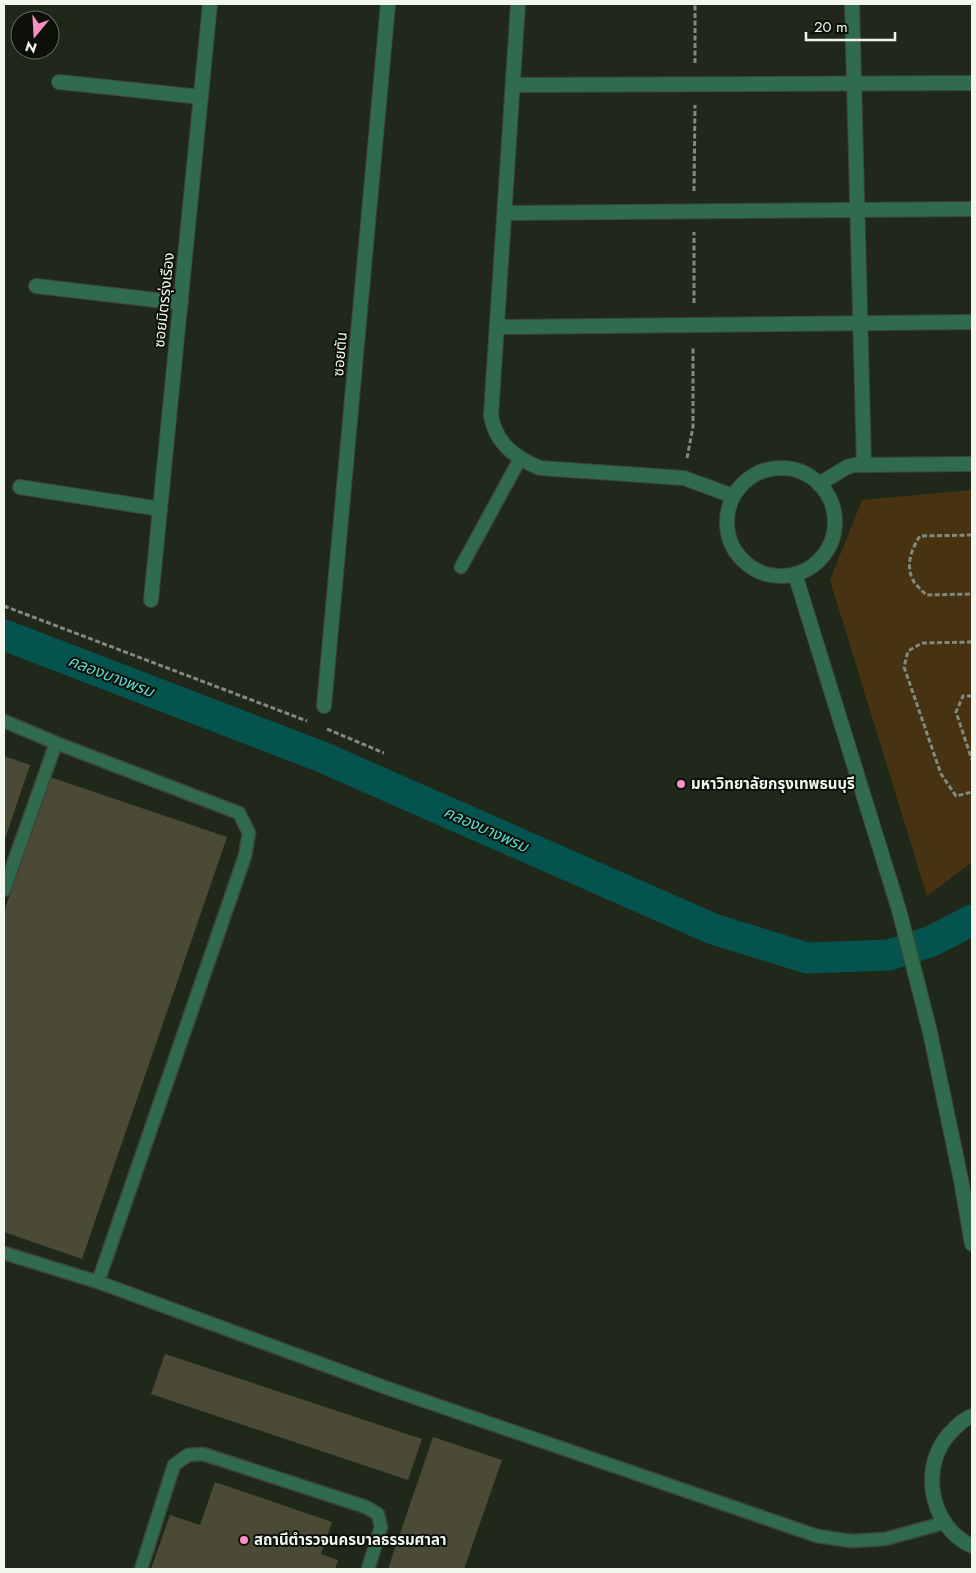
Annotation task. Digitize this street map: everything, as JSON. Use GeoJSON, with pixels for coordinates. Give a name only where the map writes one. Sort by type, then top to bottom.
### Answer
{"type":"FeatureCollection","features":[{"type":"Feature","properties":{"kind":"street","name":"ซอยมิตรรุ่งเรือง"},"geometry":{"type":"LineString","coordinates":[[151,600],[210,4]]}},
{"type":"Feature","properties":{"kind":"street","name":"ซอยตัน"},"geometry":{"type":"LineString","coordinates":[[324,706],[388,4]]}},
{"type":"Feature","properties":{"kind":"street"},"geometry":{"type":"LineString","coordinates":[[518,4],[497,327],[493,425],[504,444],[520,459],[540,468],[684,478],[733,496]]}},
{"type":"Feature","properties":{"kind":"street"},"geometry":{"type":"LineString","coordinates":[[852,4],[864,465]]}},
{"type":"Feature","properties":{"kind":"street"},"geometry":{"type":"LineString","coordinates":[[59,82],[201,97]]}},
{"type":"Feature","properties":{"kind":"street"},"geometry":{"type":"LineString","coordinates":[[513,85],[972,83]]}},
{"type":"Feature","properties":{"kind":"street"},"geometry":{"type":"LineString","coordinates":[[505,213],[972,209]]}},
{"type":"Feature","properties":{"kind":"street"},"geometry":{"type":"LineString","coordinates":[[36,286],[180,303]]}},
{"type":"Feature","properties":{"kind":"street"},"geometry":{"type":"LineString","coordinates":[[497,327],[972,322]]}},
{"type":"Feature","properties":{"kind":"street"},"geometry":{"type":"LineString","coordinates":[[819,484],[847,467],[864,465],[972,464]]}},
{"type":"Feature","properties":{"kind":"street"},"geometry":{"type":"LineString","coordinates":[[769,468],[787,468],[805,473],[819,484],[830,498],[835,516],[834,533],[827,550],[816,563],[795,574],[783,576],[765,573],[749,566],[736,553],[728,537],[726,519],[733,496],[739,486],[753,475],[769,468]]}},
{"type":"Feature","properties":{"kind":"street"},"geometry":{"type":"LineString","coordinates":[[20,487],[160,509]]}},
{"type":"Feature","properties":{"kind":"street"},"geometry":{"type":"LineString","coordinates":[[795,574],[899,910],[968,1195],[972,1244]]}},
{"type":"Feature","properties":{"kind":"street"},"geometry":{"type":"LineString","coordinates":[[972,1416],[965,1419],[946,1436],[934,1460],[932,1486],[934,1500],[944,1523],[963,1542],[972,1546]]}},
{"type":"Feature","properties":{"kind":"lane"},"geometry":{"type":"LineString","coordinates":[[461,567],[520,459]]}},
{"type":"Feature","properties":{"kind":"lane"},"geometry":{"type":"LineString","coordinates":[[4,721],[56,743],[239,813],[249,833],[245,856],[98,1282]]}},
{"type":"Feature","properties":{"kind":"lane"},"geometry":{"type":"LineString","coordinates":[[4,890],[56,743]]}},
{"type":"Feature","properties":{"kind":"lane"},"geometry":{"type":"LineString","coordinates":[[4,1253],[98,1282],[387,1388],[817,1536],[852,1541],[885,1539],[944,1523]]}},
{"type":"Feature","properties":{"kind":"lane"},"geometry":{"type":"LineString","coordinates":[[141,1569],[174,1465],[188,1455],[203,1454],[366,1507],[378,1514],[381,1527],[368,1569]]}},
{"type":"Feature","properties":{"kind":"path"},"geometry":{"type":"LineString","coordinates":[[684,478],[693,426],[695,4]]}},
{"type":"Feature","properties":{"kind":"path"},"geometry":{"type":"LineString","coordinates":[[972,535],[920,536],[914,545],[908,562],[913,580],[926,595],[972,594]]}},
{"type":"Feature","properties":{"kind":"path"},"geometry":{"type":"LineString","coordinates":[[4,606],[311,723]]}},
{"type":"Feature","properties":{"kind":"path"},"geometry":{"type":"LineString","coordinates":[[972,642],[922,643],[908,651],[904,667],[941,774],[956,796],[972,792]]}},
{"type":"Feature","properties":{"kind":"path"},"geometry":{"type":"LineString","coordinates":[[972,696],[963,696],[956,712],[972,760]]}},
{"type":"Feature","properties":{"kind":"path"},"geometry":{"type":"LineString","coordinates":[[320,726],[384,753]]}},
{"type":"Feature","properties":{"kind":"shaded area"},"geometry":{"type":"Polygon","coordinates":[[[972,490],[972,862],[927,896],[830,580],[862,500],[972,490]]]}},
{"type":"Feature","properties":{"kind":"building"},"geometry":{"type":"Polygon","coordinates":[[[4,756],[30,765],[4,842],[4,756]]]}},
{"type":"Feature","properties":{"kind":"building"},"geometry":{"type":"Polygon","coordinates":[[[50,777],[227,837],[82,1259],[4,1232],[4,912],[50,777]]]}},
{"type":"Feature","properties":{"kind":"building"},"geometry":{"type":"Polygon","coordinates":[[[165,1354],[422,1439],[408,1480],[151,1394],[165,1354]]]}},
{"type":"Feature","properties":{"kind":"building"},"geometry":{"type":"Polygon","coordinates":[[[433,1437],[502,1460],[464,1569],[388,1569],[433,1437]]]}},
{"type":"Feature","properties":{"kind":"building","name":"สถานีตำรวจนครบาลธรรมศาลา"},"geometry":{"type":"Polygon","coordinates":[[[215,1482],[332,1522],[321,1554],[338,1560],[335,1569],[151,1569],[170,1515],[200,1525],[215,1482]]]}},
{"type":"Feature","properties":{"kind":"waterway","name":"คลองบางพรม"},"geometry":{"type":"LineString","coordinates":[[4,635],[322,757],[713,929],[807,958],[889,955],[932,941],[972,920]]}},
{"type":"Feature","properties":{"kind":"place","name":"มหาวิทยาลัยกรุงเทพธนบุรี"},"geometry":{"type":"Point","coordinates":[681,784]}},
{"type":"Feature","properties":{"kind":"place","name":"สถานีตำรวจนครบาลธรรมศาลา"},"geometry":{"type":"Point","coordinates":[244,1540]}}]}
